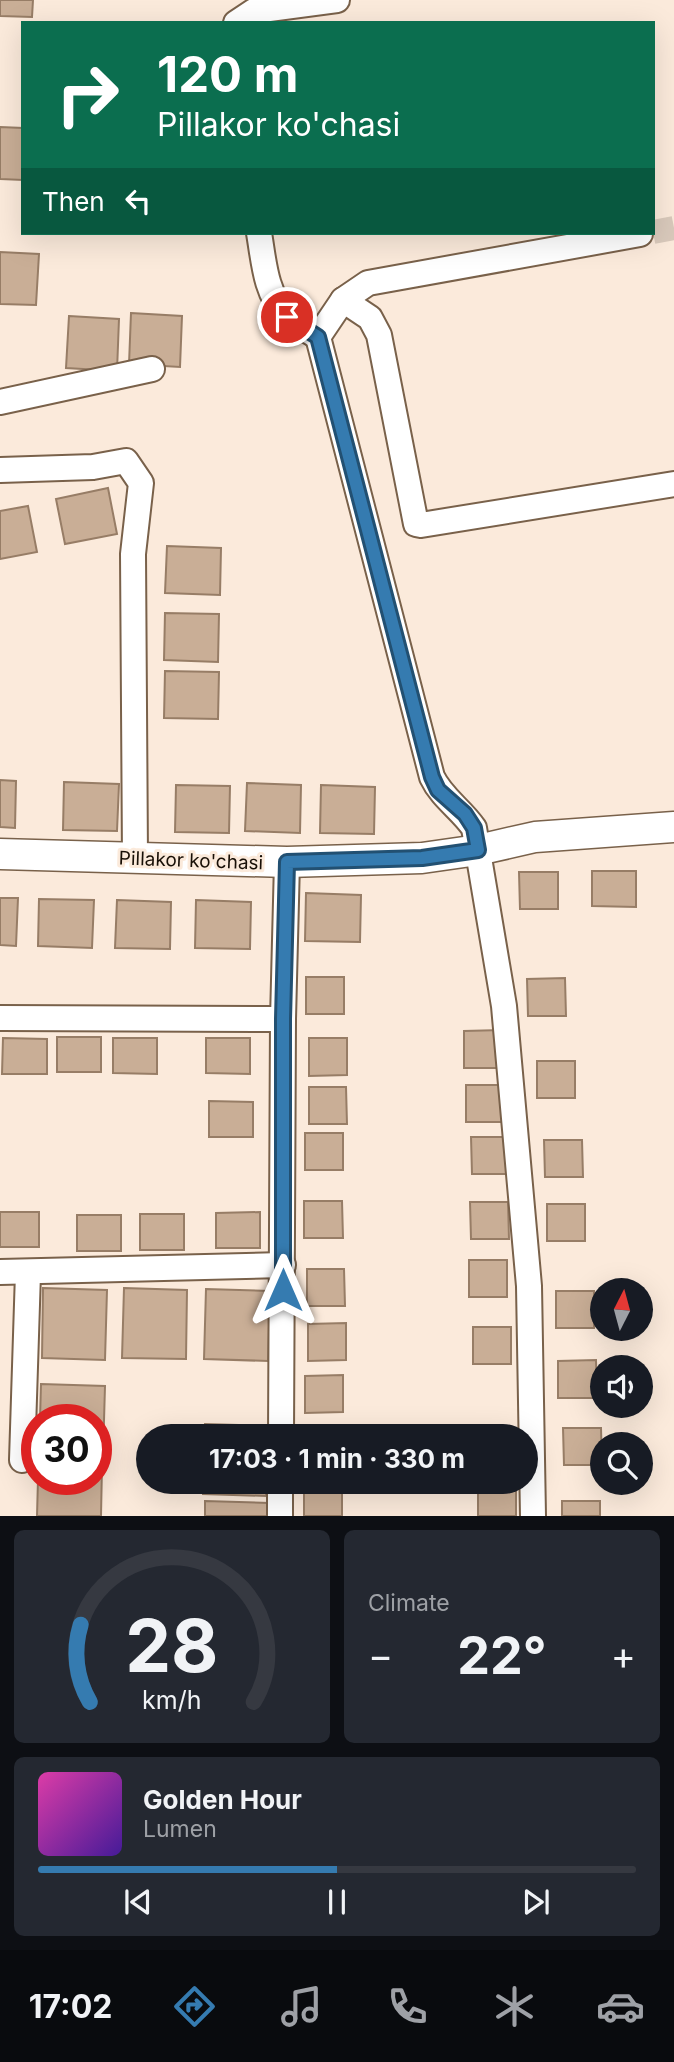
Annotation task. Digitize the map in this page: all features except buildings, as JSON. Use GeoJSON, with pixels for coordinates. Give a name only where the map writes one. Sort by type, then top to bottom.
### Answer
{"type":"FeatureCollection","features":[{"type":"Feature","properties":{"kind":"street"},"geometry":{"type":"LineString","coordinates":[[239,21],[254,11],[337,0]]}},
{"type":"Feature","properties":{"kind":"street"},"geometry":{"type":"LineString","coordinates":[[258,235],[268,286],[274,297],[287,317],[318,337],[432,777],[438,790],[465,814],[474,828],[503,1006],[527,1272],[533,1516]]}},
{"type":"Feature","properties":{"kind":"street"},"geometry":{"type":"LineString","coordinates":[[318,337],[343,300],[368,283],[634,235]]}},
{"type":"Feature","properties":{"kind":"street"},"geometry":{"type":"LineString","coordinates":[[343,300],[370,318],[379,335],[416,524],[674,484]]}},
{"type":"Feature","properties":{"kind":"street"},"geometry":{"type":"LineString","coordinates":[[0,402],[152,369]]}},
{"type":"Feature","properties":{"kind":"street"},"geometry":{"type":"LineString","coordinates":[[0,470],[93,467],[126,461],[141,483],[133,554],[135,858]]}},
{"type":"Feature","properties":{"kind":"street","name":"Pillakor ko'chasi"},"geometry":{"type":"LineString","coordinates":[[0,854],[287,862],[422,858],[478,850],[535,837],[674,827]]}},
{"type":"Feature","properties":{"kind":"street"},"geometry":{"type":"LineString","coordinates":[[281,1424],[283,1019],[287,862]]}},
{"type":"Feature","properties":{"kind":"street"},"geometry":{"type":"LineString","coordinates":[[0,1018],[283,1019]]}},
{"type":"Feature","properties":{"kind":"street"},"geometry":{"type":"LineString","coordinates":[[0,1272],[284,1265]]}},
{"type":"Feature","properties":{"kind":"street"},"geometry":{"type":"LineString","coordinates":[[24,1404],[28,1273]]}},
{"type":"Feature","properties":{"kind":"street"},"geometry":{"type":"LineString","coordinates":[[280,1494],[280,1516]]}},
{"type":"Feature","properties":{"kind":"waterway"},"geometry":{"type":"LineString","coordinates":[[655,224],[674,234]]}},
{"type":"Feature","properties":{"kind":"tunnel"},"geometry":{"type":"LineString","coordinates":[[655,232],[674,228]]}},
{"type":"Feature","properties":{"kind":"route"},"geometry":{"type":"LineString","coordinates":[[283,1290],[283,1019],[287,862],[422,858],[478,850],[474,828],[465,814],[438,790],[432,777],[318,337],[287,317]]}}]}
